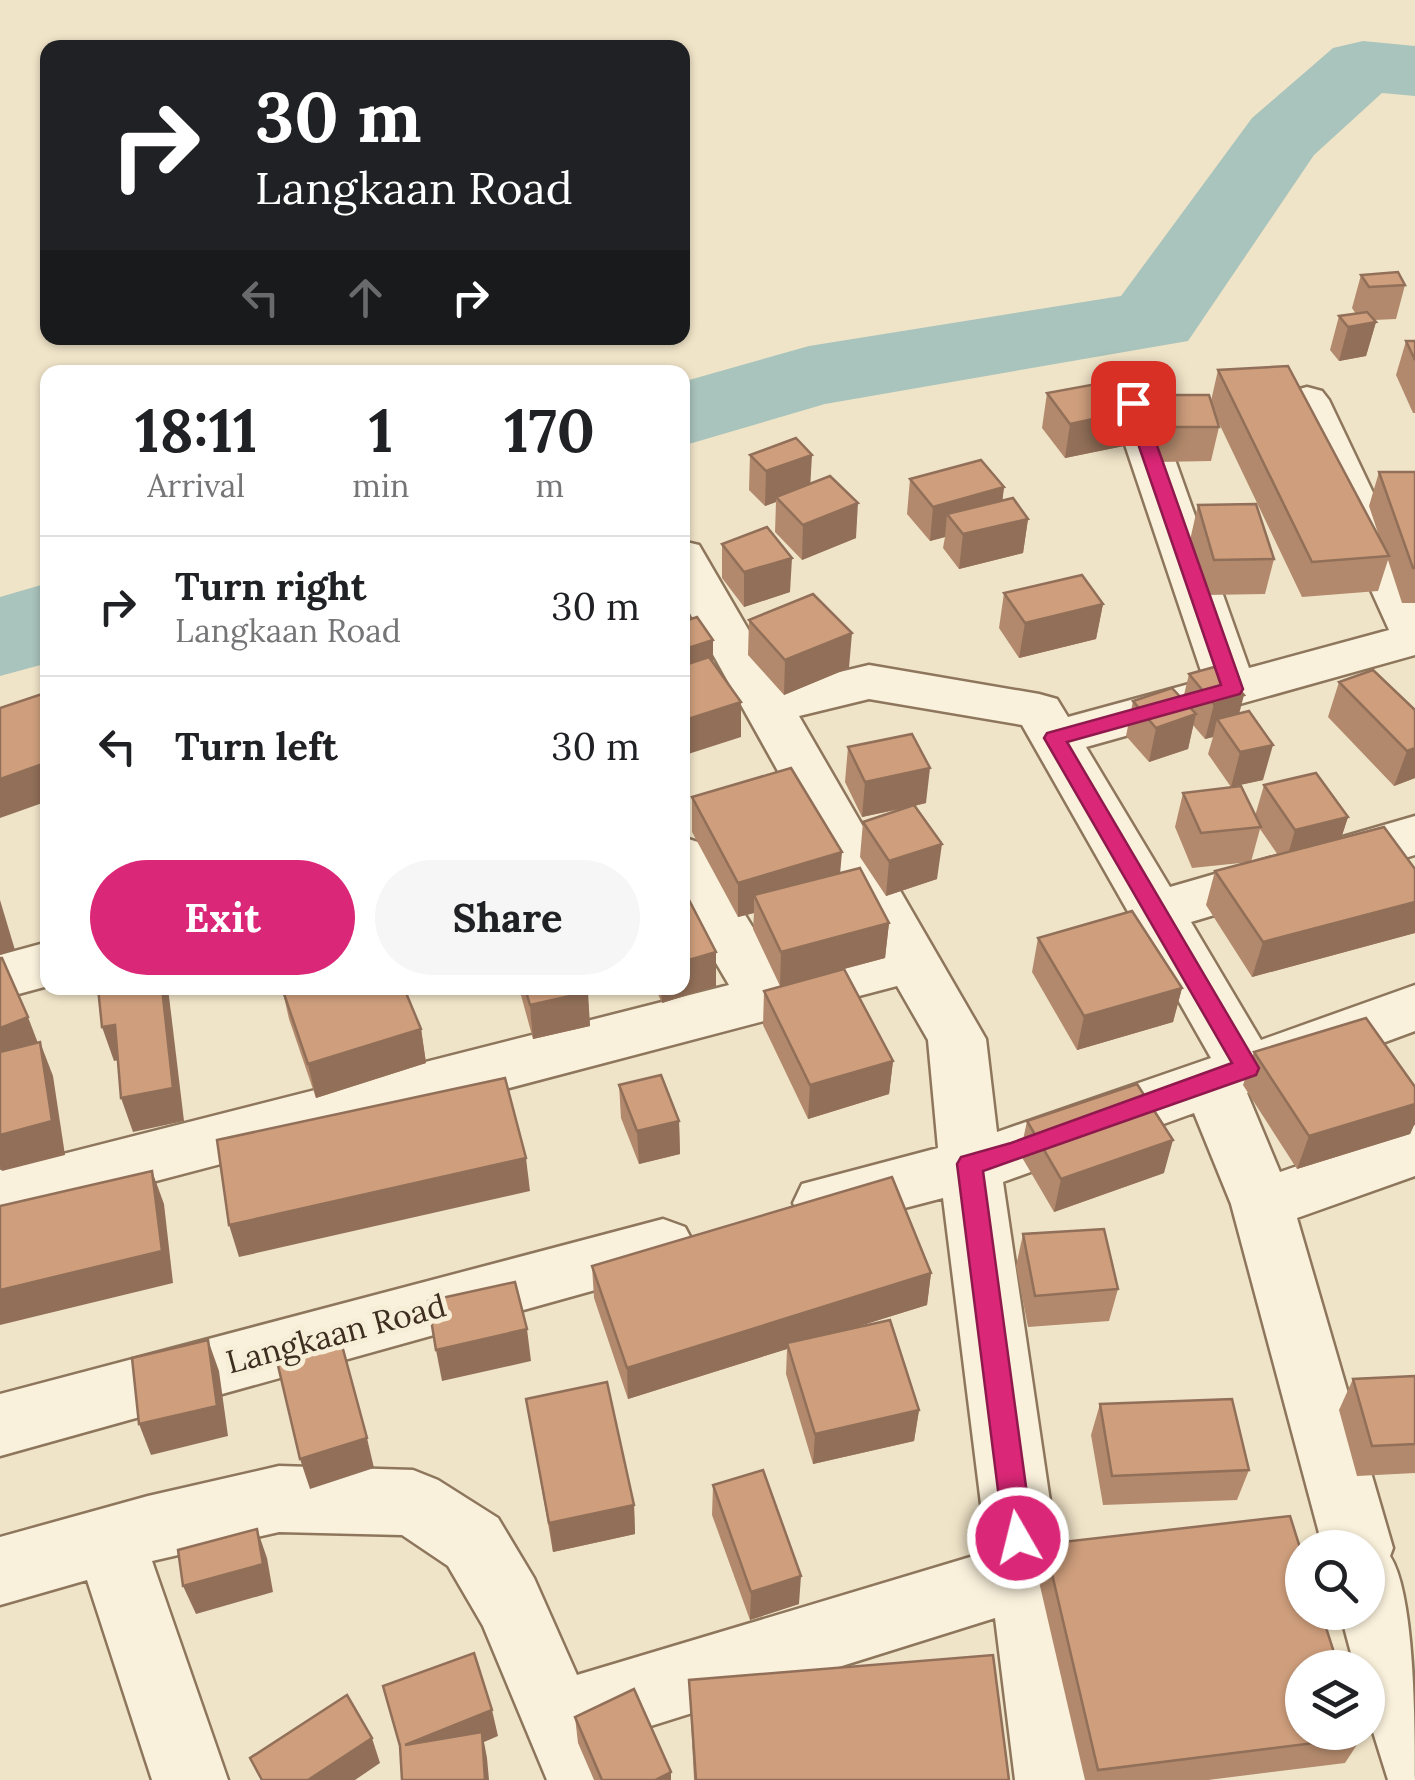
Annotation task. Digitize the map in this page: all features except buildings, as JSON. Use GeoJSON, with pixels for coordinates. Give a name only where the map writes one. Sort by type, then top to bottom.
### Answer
{"type":"FeatureCollection","features":[{"type":"Feature","properties":{"kind":"street"},"geometry":{"type":"LineString","coordinates":[[1054,738],[1415,635],[1307,400]]}},
{"type":"Feature","properties":{"kind":"street"},"geometry":{"type":"LineString","coordinates":[[1133,403],[1232,689]]}},
{"type":"Feature","properties":{"kind":"street"},"geometry":{"type":"LineString","coordinates":[[690,570],[957,1039],[1023,1575],[1053,1780]]}},
{"type":"Feature","properties":{"kind":"street"},"geometry":{"type":"LineString","coordinates":[[768,706],[869,682],[1040,712],[1156,912],[1230,1075],[1353,1530]]}},
{"type":"Feature","properties":{"kind":"street"},"geometry":{"type":"LineString","coordinates":[[1156,912],[1415,835]]}},
{"type":"Feature","properties":{"kind":"street"},"geometry":{"type":"LineString","coordinates":[[690,870],[766,998]]}},
{"type":"Feature","properties":{"kind":"street"},"geometry":{"type":"LineString","coordinates":[[0,1196],[912,960]]}},
{"type":"Feature","properties":{"kind":"street"},"geometry":{"type":"LineString","coordinates":[[0,977],[40,966]]}},
{"type":"Feature","properties":{"kind":"street","name":"Langkaan Road"},"geometry":{"type":"LineString","coordinates":[[0,1425],[1012,1154],[1415,1008]]}},
{"type":"Feature","properties":{"kind":"street"},"geometry":{"type":"LineString","coordinates":[[1262,1204],[1415,1150]]}},
{"type":"Feature","properties":{"kind":"street"},"geometry":{"type":"LineString","coordinates":[[0,1571],[279,1498],[413,1503],[473,1542],[509,1602],[572,1749],[1023,1575]]}},
{"type":"Feature","properties":{"kind":"street"},"geometry":{"type":"LineString","coordinates":[[109,1540],[190,1780]]}},
{"type":"Feature","properties":{"kind":"street"},"geometry":{"type":"LineString","coordinates":[[1381,1630],[1415,1753]]}},
{"type":"Feature","properties":{"kind":"waterway"},"geometry":{"type":"LineString","coordinates":[[690,413],[809,376],[1153,320],[1283,137],[1363,66],[1415,71]]}},
{"type":"Feature","properties":{"kind":"waterway"},"geometry":{"type":"LineString","coordinates":[[0,638],[40,624]]}},
{"type":"Feature","properties":{"kind":"route"},"geometry":{"type":"LineString","coordinates":[[1018,1538],[970,1164],[1012,1154],[1247,1068],[1054,738],[1232,689],[1133,403]]}}]}
